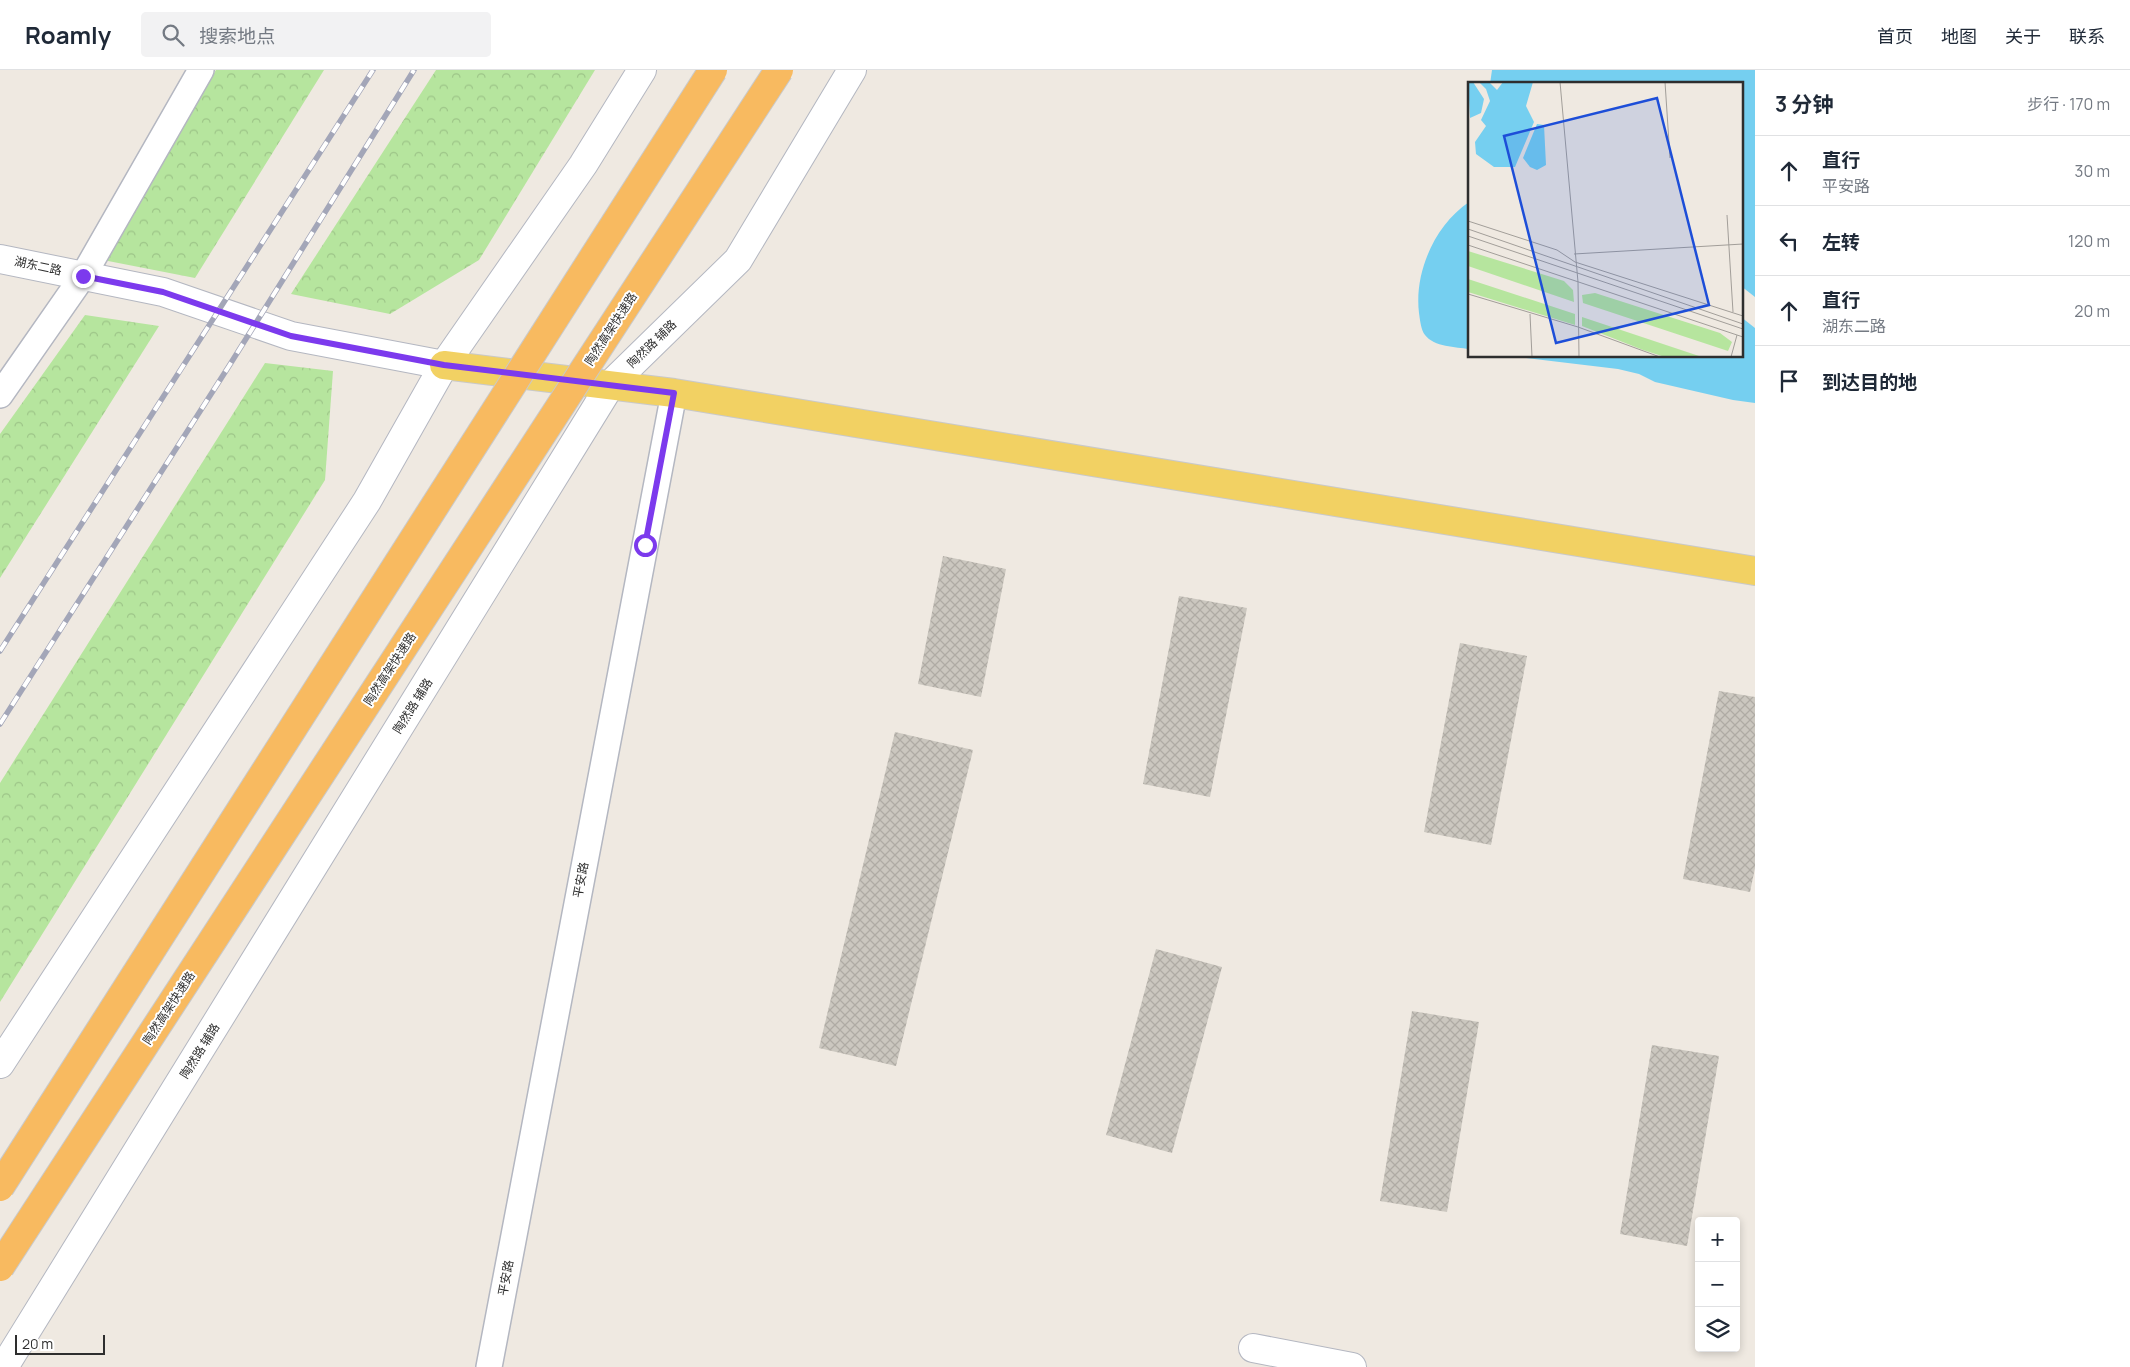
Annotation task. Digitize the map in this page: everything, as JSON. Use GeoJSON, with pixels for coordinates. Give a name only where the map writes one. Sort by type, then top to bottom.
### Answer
{"type":"FeatureCollection","features":[{"type":"Feature","properties":{"kind":"highway"},"geometry":{"type":"LineString","coordinates":[[0,1187],[713,70]]}},
{"type":"Feature","properties":{"kind":"highway","name":"陶然高架快速路"},"geometry":{"type":"LineString","coordinates":[[0,1267],[779,70]]}},
{"type":"Feature","properties":{"kind":"main road"},"geometry":{"type":"LineString","coordinates":[[0,1064],[368,501],[444,365],[583,165],[642,70]]}},
{"type":"Feature","properties":{"kind":"main road","name":"陶然路 辅路"},"geometry":{"type":"LineString","coordinates":[[4,1367],[611,384],[738,260],[852,70]]}},
{"type":"Feature","properties":{"kind":"main road","name":"湖东二路"},"geometry":{"type":"LineString","coordinates":[[0,259],[163,292],[291,336],[444,365]]}},
{"type":"Feature","properties":{"kind":"main road"},"geometry":{"type":"LineString","coordinates":[[444,365],[674,393],[1755,571]]}},
{"type":"Feature","properties":{"kind":"main road"},"geometry":{"type":"LineString","coordinates":[[1252,1348],[1352,1367]]}},
{"type":"Feature","properties":{"kind":"street"},"geometry":{"type":"LineString","coordinates":[[0,395],[83,276],[201,70]]}},
{"type":"Feature","properties":{"kind":"street","name":"平安路"},"geometry":{"type":"LineString","coordinates":[[489,1367],[674,393]]}},
{"type":"Feature","properties":{"kind":"green space"},"geometry":{"type":"Polygon","coordinates":[[[216,70],[324,70],[195,278],[103,260],[216,70]]]}},
{"type":"Feature","properties":{"kind":"green space"},"geometry":{"type":"Polygon","coordinates":[[[436,70],[595,70],[479,260],[390,314],[291,294],[436,70]]]}},
{"type":"Feature","properties":{"kind":"green space"},"geometry":{"type":"Polygon","coordinates":[[[85,315],[159,326],[0,578],[0,434],[85,315]]]}},
{"type":"Feature","properties":{"kind":"green space"},"geometry":{"type":"Polygon","coordinates":[[[265,363],[333,371],[325,480],[0,1002],[0,783],[265,363]]]}},
{"type":"Feature","properties":{"kind":"water"},"geometry":{"type":"Polygon","coordinates":[[[1492,70],[1755,70],[1755,297],[1742,287],[1742,82],[1490,82],[1492,70]]]}},
{"type":"Feature","properties":{"kind":"water"},"geometry":{"type":"Polygon","coordinates":[[[1468,203],[1468,349],[1439,344],[1429,339],[1423,330],[1419,313],[1418,297],[1420,282],[1429,251],[1446,223],[1468,203]]]}},
{"type":"Feature","properties":{"kind":"water"},"geometry":{"type":"Polygon","coordinates":[[[1742,318],[1755,328],[1755,403],[1733,400],[1655,382],[1639,374],[1618,369],[1526,358],[1742,358],[1742,318]]]}},
{"type":"Feature","properties":{"kind":"building"},"geometry":{"type":"Polygon","coordinates":[[[943,556],[1006,569],[981,697],[918,684],[943,556]]]}},
{"type":"Feature","properties":{"kind":"building"},"geometry":{"type":"Polygon","coordinates":[[[1179,596],[1247,608],[1210,797],[1143,784],[1179,596]]]}},
{"type":"Feature","properties":{"kind":"building"},"geometry":{"type":"Polygon","coordinates":[[[1460,643],[1527,656],[1491,845],[1424,832],[1460,643]]]}},
{"type":"Feature","properties":{"kind":"building"},"geometry":{"type":"Polygon","coordinates":[[[1719,691],[1755,697],[1755,868],[1750,892],[1683,879],[1719,691]]]}},
{"type":"Feature","properties":{"kind":"building"},"geometry":{"type":"Polygon","coordinates":[[[895,732],[973,750],[896,1066],[819,1048],[895,732]]]}},
{"type":"Feature","properties":{"kind":"building"},"geometry":{"type":"Polygon","coordinates":[[[1156,949],[1222,967],[1172,1153],[1106,1135],[1156,949]]]}},
{"type":"Feature","properties":{"kind":"building"},"geometry":{"type":"Polygon","coordinates":[[[1412,1011],[1479,1022],[1447,1212],[1380,1201],[1412,1011]]]}},
{"type":"Feature","properties":{"kind":"building"},"geometry":{"type":"Polygon","coordinates":[[[1652,1045],[1719,1056],[1687,1246],[1620,1234],[1652,1045]]]}},
{"type":"Feature","properties":{"kind":"railway"},"geometry":{"type":"LineString","coordinates":[[0,651],[373,70]]}},
{"type":"Feature","properties":{"kind":"railway"},"geometry":{"type":"LineString","coordinates":[[0,724],[229,366],[414,70]]}},
{"type":"Feature","properties":{"kind":"route"},"geometry":{"type":"LineString","coordinates":[[83,276],[163,292],[291,336],[444,365],[674,393],[645,545]]}}]}
